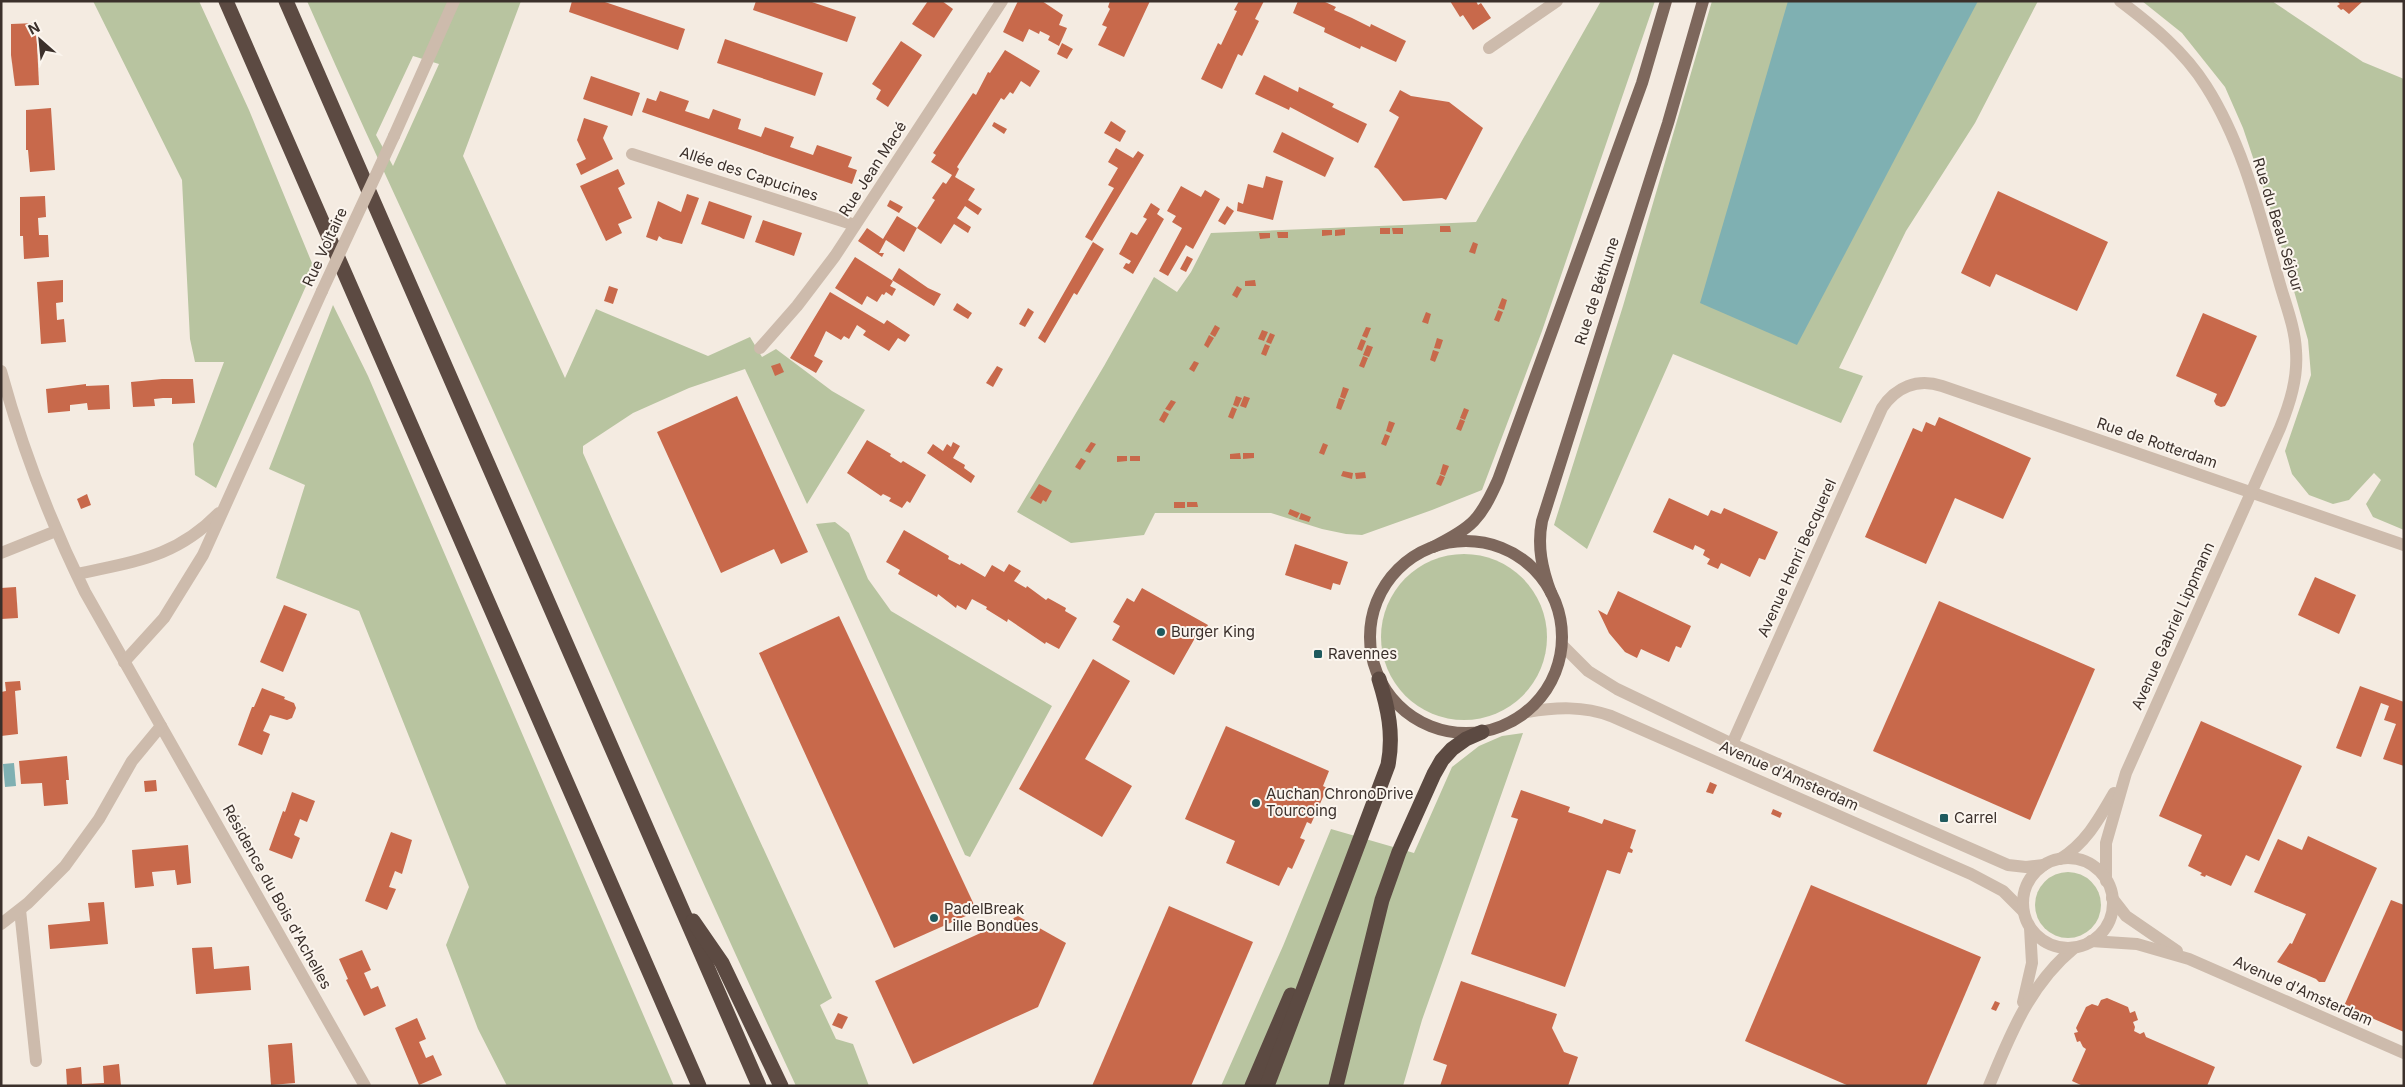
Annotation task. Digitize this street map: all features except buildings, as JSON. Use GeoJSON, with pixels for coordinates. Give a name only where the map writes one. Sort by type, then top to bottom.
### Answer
{"type":"FeatureCollection","features":[{"type":"Feature","properties":{"kind":"highway"},"geometry":{"type":"LineString","coordinates":[[226,1],[699,1086]]}},
{"type":"Feature","properties":{"kind":"highway"},"geometry":{"type":"LineString","coordinates":[[286,1],[759,1086]]}},
{"type":"Feature","properties":{"kind":"highway"},"geometry":{"type":"LineString","coordinates":[[1267,1086],[1383,783],[1391,749],[1390,717],[1379,679]]}},
{"type":"Feature","properties":{"kind":"highway"},"geometry":{"type":"LineString","coordinates":[[1336,1086],[1382,900],[1402,844],[1442,760],[1452,749],[1466,739],[1482,732]]}},
{"type":"Feature","properties":{"kind":"highway"},"geometry":{"type":"LineString","coordinates":[[1252,1086],[1356,852]]}},
{"type":"Feature","properties":{"kind":"highway"},"geometry":{"type":"LineString","coordinates":[[680,904],[703,933],[722,963],[781,1086]]}},
{"type":"Feature","properties":{"kind":"main road","name":"Rue de Béthune"},"geometry":{"type":"LineString","coordinates":[[1666,1],[1642,83],[1498,480],[1477,520],[1466,530],[1402,566],[1384,587],[1376,603],[1370,626],[1370,643],[1372,658],[1379,679],[1395,702],[1409,715],[1426,725],[1453,733],[1482,732],[1510,723],[1527,712],[1541,698],[1551,682],[1558,664],[1562,645],[1560,618],[1545,578],[1540,550],[1542,521],[1668,123],[1703,1]]}},
{"type":"Feature","properties":{"kind":"main road"},"geometry":{"type":"LineString","coordinates":[[1433,547],[1462,541],[1482,542],[1501,548],[1518,557],[1534,569],[1551,593]]}},
{"type":"Feature","properties":{"kind":"street","name":"Rue Voltaire"},"geometry":{"type":"LineString","coordinates":[[124,662],[164,618],[203,555],[454,1]]}},
{"type":"Feature","properties":{"kind":"street","name":"Rue Jean Macé"},"geometry":{"type":"LineString","coordinates":[[760,348],[806,295],[855,225],[1002,1]]}},
{"type":"Feature","properties":{"kind":"street"},"geometry":{"type":"LineString","coordinates":[[1489,48],[1557,1]]}},
{"type":"Feature","properties":{"kind":"street","name":"Rue du Beau Séjour"},"geometry":{"type":"LineString","coordinates":[[2120,1],[2154,27],[2184,56],[2206,85],[2221,112],[2248,180],[2288,313],[2296,349],[2293,392],[2280,428],[2251,492]]}},
{"type":"Feature","properties":{"kind":"street","name":"Allée des Capucines"},"geometry":{"type":"LineString","coordinates":[[632,154],[855,225]]}},
{"type":"Feature","properties":{"kind":"street","name":"Résidence du Bois d'Achelles"},"geometry":{"type":"LineString","coordinates":[[1,371],[15,418],[56,532],[77,574],[124,662],[365,1086]]}},
{"type":"Feature","properties":{"kind":"street","name":"Rue de Rotterdam"},"geometry":{"type":"LineString","coordinates":[[1899,390],[1913,384],[1933,383],[2404,545]]}},
{"type":"Feature","properties":{"kind":"street","name":"Avenue Henri Becquerel"},"geometry":{"type":"LineString","coordinates":[[1732,744],[1876,420],[1888,399],[1899,390]]}},
{"type":"Feature","properties":{"kind":"street","name":"Avenue Gabriel Lippmann"},"geometry":{"type":"LineString","coordinates":[[2060,859],[2077,848],[2087,837],[2126,773],[2251,492]]}},
{"type":"Feature","properties":{"kind":"street","name":"Rue Voltaire"},"geometry":{"type":"LineString","coordinates":[[77,574],[150,558],[163,553],[200,531],[224,507]]}},
{"type":"Feature","properties":{"kind":"street"},"geometry":{"type":"LineString","coordinates":[[1,554],[56,532]]}},
{"type":"Feature","properties":{"kind":"street","name":"Avenue d'Amsterdam"},"geometry":{"type":"LineString","coordinates":[[1562,645],[1583,667],[1609,685],[1732,744],[2008,865],[2026,867],[2044,865]]}},
{"type":"Feature","properties":{"kind":"street","name":"Avenue d'Amsterdam"},"geometry":{"type":"LineString","coordinates":[[1527,712],[1571,707],[1595,710],[1612,716],[1977,877],[2003,890],[2023,911]]}},
{"type":"Feature","properties":{"kind":"street"},"geometry":{"type":"LineString","coordinates":[[1,924],[20,910],[52,881],[77,851],[99,819],[132,761],[161,726]]}},
{"type":"Feature","properties":{"kind":"street","name":"Avenue Gabriel Lippmann"},"geometry":{"type":"LineString","coordinates":[[2106,881],[2106,843],[2126,773]]}},
{"type":"Feature","properties":{"kind":"street"},"geometry":{"type":"LineString","coordinates":[[1990,1086],[2019,1017],[2032,963],[2030,928],[2023,911],[2024,894],[2028,882],[2044,865],[2060,859],[2074,859],[2087,863],[2098,870],[2106,881],[2112,898],[2111,915],[2107,925],[2091,941],[2074,948],[2046,974],[2019,1017]]}},
{"type":"Feature","properties":{"kind":"street","name":"Avenue d'Amsterdam"},"geometry":{"type":"LineString","coordinates":[[2112,898],[2126,916],[2189,959]]}},
{"type":"Feature","properties":{"kind":"street"},"geometry":{"type":"LineString","coordinates":[[20,910],[36,1061]]}},
{"type":"Feature","properties":{"kind":"street"},"geometry":{"type":"LineString","coordinates":[[2030,928],[2039,938],[2049,944],[2061,948],[2074,948]]}},
{"type":"Feature","properties":{"kind":"street","name":"Avenue d'Amsterdam"},"geometry":{"type":"LineString","coordinates":[[2091,941],[2137,944],[2189,959],[2404,1053]]}},
{"type":"Feature","properties":{"kind":"green space"},"geometry":{"type":"Polygon","coordinates":[[[93,1],[199,1],[249,110],[314,268],[216,488],[195,475],[193,444],[224,362],[195,362],[190,339],[182,180],[93,1]]]}},
{"type":"Feature","properties":{"kind":"green space"},"geometry":{"type":"Polygon","coordinates":[[[307,1],[521,1],[463,156],[565,378],[596,309],[708,356],[750,337],[762,357],[776,349],[832,391],[865,410],[807,504],[745,369],[689,388],[633,413],[583,446],[583,453],[832,998],[820,1005],[836,1039],[853,1044],[869,1086],[796,1086],[473,366],[307,1]],[[413,56],[376,135],[393,166],[439,64],[413,56]]]}},
{"type":"Feature","properties":{"kind":"green space"},"geometry":{"type":"Polygon","coordinates":[[[1601,1],[1655,1],[1542,331],[1482,490],[1362,535],[1322,529],[1271,513],[1155,513],[1144,535],[1071,543],[1017,512],[1104,366],[1154,277],[1177,292],[1191,272],[1211,233],[1476,222],[1601,1]]]}},
{"type":"Feature","properties":{"kind":"green space"},"geometry":{"type":"Polygon","coordinates":[[[1712,1],[2038,1],[1975,123],[1906,231],[1839,368],[1863,376],[1841,423],[1673,354],[1587,549],[1554,525],[1623,306],[1712,1]]]}},
{"type":"Feature","properties":{"kind":"green space"},"geometry":{"type":"Polygon","coordinates":[[[2142,1],[2272,1],[2363,62],[2404,79],[2404,530],[2373,517],[2366,504],[2381,480],[2374,473],[2349,500],[2333,504],[2309,495],[2292,474],[2285,451],[2311,375],[2308,340],[2272,214],[2243,128],[2225,87],[2182,33],[2142,1]]]}},
{"type":"Feature","properties":{"kind":"green space"},"geometry":{"type":"Polygon","coordinates":[[[333,305],[368,376],[674,1086],[507,1086],[478,1029],[446,945],[469,887],[359,611],[276,578],[305,485],[269,469],[333,305]]]}},
{"type":"Feature","properties":{"kind":"green space"},"geometry":{"type":"Polygon","coordinates":[[[835,522],[849,533],[868,579],[891,611],[1052,706],[970,857],[965,855],[816,524],[835,522]]]}},
{"type":"Feature","properties":{"kind":"green space"},"geometry":{"type":"Polygon","coordinates":[[[1456,554],[1472,554],[1496,560],[1523,578],[1541,605],[1547,637],[1541,669],[1523,696],[1496,714],[1472,720],[1456,720],[1432,714],[1411,701],[1400,690],[1387,669],[1381,645],[1381,629],[1387,605],[1400,584],[1411,573],[1432,560],[1456,554]]]}},
{"type":"Feature","properties":{"kind":"green space"},"geometry":{"type":"Polygon","coordinates":[[[1523,733],[1422,1020],[1403,1086],[1221,1086],[1283,946],[1331,829],[1414,853],[1452,767],[1479,746],[1502,736],[1523,733]]]}},
{"type":"Feature","properties":{"kind":"green space"},"geometry":{"type":"Polygon","coordinates":[[[2068,872],[2081,875],[2091,882],[2098,892],[2101,905],[2098,918],[2091,928],[2081,935],[2068,938],[2055,935],[2045,928],[2038,918],[2035,905],[2038,892],[2045,882],[2055,875],[2068,872]]]}},
{"type":"Feature","properties":{"kind":"water"},"geometry":{"type":"Polygon","coordinates":[[[1788,1],[1978,1],[1797,345],[1700,303],[1788,1]]]}},
{"type":"Feature","properties":{"kind":"water"},"geometry":{"type":"Polygon","coordinates":[[[14,763],[16,786],[5,787],[3,764],[14,763]]]}},
{"type":"Feature","properties":{"kind":"place","name":"Burger King"},"geometry":{"type":"Point","coordinates":[1161,632]}},
{"type":"Feature","properties":{"kind":"place","name":"Ravennes"},"geometry":{"type":"Point","coordinates":[1318,654]}},
{"type":"Feature","properties":{"kind":"place","name":"Auchan ChronoDrive Tourcoing"},"geometry":{"type":"Point","coordinates":[1256,803]}},
{"type":"Feature","properties":{"kind":"place","name":"Carrel"},"geometry":{"type":"Point","coordinates":[1944,818]}},
{"type":"Feature","properties":{"kind":"place","name":"PadelBreak Lille Bondues"},"geometry":{"type":"Point","coordinates":[934,918]}}]}
